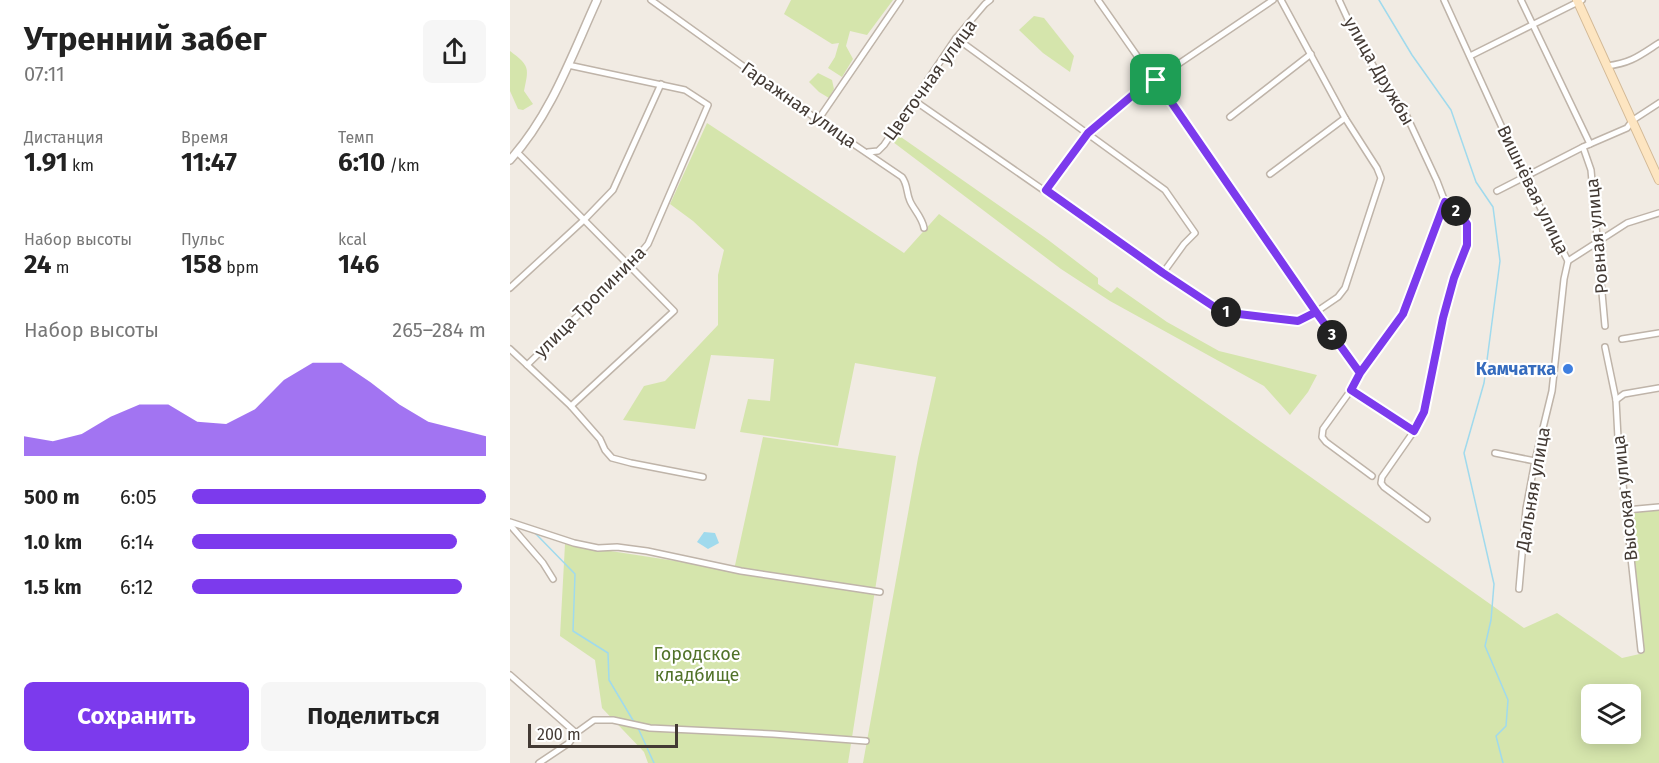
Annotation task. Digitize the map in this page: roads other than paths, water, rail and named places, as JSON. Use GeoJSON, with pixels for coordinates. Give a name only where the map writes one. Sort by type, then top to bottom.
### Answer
{"type":"FeatureCollection","features":[{"type":"Feature","properties":{"kind":"main road"},"geometry":{"type":"LineString","coordinates":[[1579,1],[1606,66],[1659,180]]}},
{"type":"Feature","properties":{"kind":"street"},"geometry":{"type":"LineString","coordinates":[[510,160],[545,112],[597,0]]}},
{"type":"Feature","properties":{"kind":"street","name":"Гаражная улица"},"geometry":{"type":"LineString","coordinates":[[651,0],[818,120],[902,177],[907,183],[909,199],[923,222],[924,228]]}},
{"type":"Feature","properties":{"kind":"street"},"geometry":{"type":"LineString","coordinates":[[818,120],[900,0]]}},
{"type":"Feature","properties":{"kind":"street"},"geometry":{"type":"LineString","coordinates":[[978,0],[988,2]]}},
{"type":"Feature","properties":{"kind":"street"},"geometry":{"type":"LineString","coordinates":[[1098,0],[1360,373]]}},
{"type":"Feature","properties":{"kind":"street"},"geometry":{"type":"LineString","coordinates":[[1046,190],[1088,133],[1134,94],[1273,0]]}},
{"type":"Feature","properties":{"kind":"street"},"geometry":{"type":"LineString","coordinates":[[915,101],[1222,312],[1298,321],[1338,297],[1345,288],[1381,178],[1345,118],[1281,0]]}},
{"type":"Feature","properties":{"kind":"street","name":"улица Дружбы"},"geometry":{"type":"LineString","coordinates":[[1339,0],[1385,87],[1403,108],[1445,202]]}},
{"type":"Feature","properties":{"kind":"street","name":"Вишнёвая улица"},"geometry":{"type":"LineString","coordinates":[[1444,0],[1525,178],[1568,261],[1552,391]]}},
{"type":"Feature","properties":{"kind":"street"},"geometry":{"type":"LineString","coordinates":[[1521,0],[1590,144]]}},
{"type":"Feature","properties":{"kind":"street"},"geometry":{"type":"LineString","coordinates":[[1470,56],[1579,1]]}},
{"type":"Feature","properties":{"kind":"street","name":"Цветочная улица"},"geometry":{"type":"LineString","coordinates":[[866,152],[878,151],[915,101],[956,38],[988,2]]}},
{"type":"Feature","properties":{"kind":"street"},"geometry":{"type":"LineString","coordinates":[[956,38],[1165,190],[1195,233],[1163,273]]}},
{"type":"Feature","properties":{"kind":"street"},"geometry":{"type":"LineString","coordinates":[[1606,66],[1624,63],[1638,57],[1659,43]]}},
{"type":"Feature","properties":{"kind":"street"},"geometry":{"type":"LineString","coordinates":[[1230,117],[1311,54]]}},
{"type":"Feature","properties":{"kind":"street"},"geometry":{"type":"LineString","coordinates":[[510,288],[613,190],[661,84],[568,65]]}},
{"type":"Feature","properties":{"kind":"street","name":"улица Тропинина"},"geometry":{"type":"LineString","coordinates":[[527,365],[630,265],[648,244],[708,105],[685,90],[661,84]]}},
{"type":"Feature","properties":{"kind":"street"},"geometry":{"type":"LineString","coordinates":[[1497,191],[1583,147],[1627,128],[1633,120],[1659,103]]}},
{"type":"Feature","properties":{"kind":"street"},"geometry":{"type":"LineString","coordinates":[[1270,174],[1345,118]]}},
{"type":"Feature","properties":{"kind":"street","name":"Ровная улица"},"geometry":{"type":"LineString","coordinates":[[1583,147],[1591,170],[1605,326]]}},
{"type":"Feature","properties":{"kind":"street"},"geometry":{"type":"LineString","coordinates":[[517,152],[674,310],[571,406]]}},
{"type":"Feature","properties":{"kind":"street"},"geometry":{"type":"LineString","coordinates":[[1372,476],[1326,442],[1322,437],[1323,429],[1403,314],[1445,202],[1460,214],[1467,224],[1467,245],[1454,278],[1443,318],[1424,412],[1414,431],[1382,477],[1381,483],[1427,519]]}},
{"type":"Feature","properties":{"kind":"street"},"geometry":{"type":"LineString","coordinates":[[1568,261],[1627,223],[1659,213]]}},
{"type":"Feature","properties":{"kind":"street"},"geometry":{"type":"LineString","coordinates":[[1622,339],[1659,333]]}},
{"type":"Feature","properties":{"kind":"street","name":"Высокая улица"},"geometry":{"type":"LineString","coordinates":[[1605,347],[1616,400],[1641,650]]}},
{"type":"Feature","properties":{"kind":"street"},"geometry":{"type":"LineString","coordinates":[[510,349],[571,406],[600,439],[612,458],[703,477]]}},
{"type":"Feature","properties":{"kind":"street"},"geometry":{"type":"LineString","coordinates":[[1616,400],[1624,394],[1659,388]]}},
{"type":"Feature","properties":{"kind":"street"},"geometry":{"type":"LineString","coordinates":[[1351,390],[1414,431]]}},
{"type":"Feature","properties":{"kind":"street","name":"Дальняя улица"},"geometry":{"type":"LineString","coordinates":[[1519,589],[1526,509],[1552,391]]}},
{"type":"Feature","properties":{"kind":"street"},"geometry":{"type":"LineString","coordinates":[[1495,453],[1535,461]]}},
{"type":"Feature","properties":{"kind":"street"},"geometry":{"type":"LineString","coordinates":[[1626,510],[1659,507]]}},
{"type":"Feature","properties":{"kind":"street"},"geometry":{"type":"LineString","coordinates":[[510,523],[543,563],[553,579]]}},
{"type":"Feature","properties":{"kind":"street"},"geometry":{"type":"LineString","coordinates":[[510,523],[598,548],[617,547],[647,551],[741,571],[880,592]]}},
{"type":"Feature","properties":{"kind":"street"},"geometry":{"type":"LineString","coordinates":[[510,675],[576,733]]}},
{"type":"Feature","properties":{"kind":"street"},"geometry":{"type":"LineString","coordinates":[[539,763],[569,743],[576,733],[594,720],[613,720],[650,728],[866,741]]}},
{"type":"Feature","properties":{"kind":"water"},"geometry":{"type":"Polygon","coordinates":[[[704,532],[715,533],[719,543],[708,549],[697,542],[704,532]]]}},
{"type":"Feature","properties":{"kind":"waterway"},"geometry":{"type":"LineString","coordinates":[[1379,0],[1412,55],[1451,110],[1476,182],[1493,207],[1500,261],[1484,383],[1464,453],[1494,584],[1491,620],[1485,646],[1508,700],[1506,726],[1496,736],[1503,763]]}},
{"type":"Feature","properties":{"kind":"waterway"},"geometry":{"type":"LineString","coordinates":[[535,533],[575,574],[573,631],[608,653],[609,680],[634,722]]}},
{"type":"Feature","properties":{"kind":"waterway"},"geometry":{"type":"LineString","coordinates":[[638,728],[654,763]]}},
{"type":"Feature","properties":{"kind":"place","name":"Камчатка"},"geometry":{"type":"Point","coordinates":[1568,369]}},
{"type":"Feature","properties":{"kind":"park label","name":"Городское кладбище"},"geometry":{"type":"Point","coordinates":[697,664]}}]}
